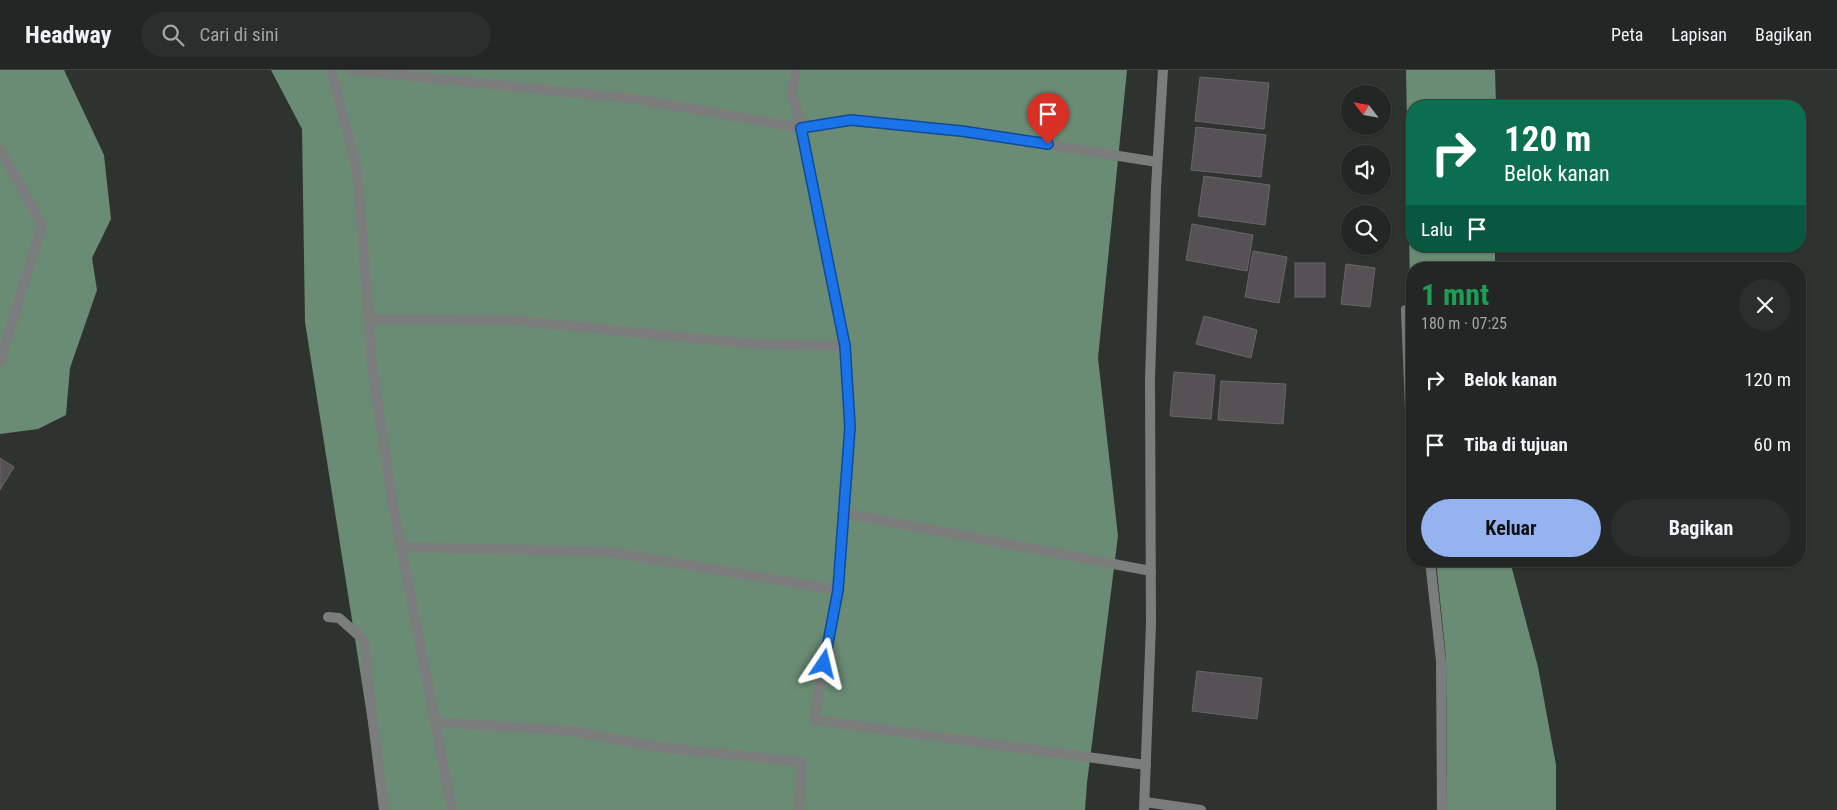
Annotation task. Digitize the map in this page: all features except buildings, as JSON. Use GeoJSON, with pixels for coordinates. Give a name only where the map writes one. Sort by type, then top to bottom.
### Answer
{"type":"FeatureCollection","features":[{"type":"Feature","properties":{"kind":"street"},"geometry":{"type":"LineString","coordinates":[[332,70],[357,168],[371,358],[393,505],[452,810]]}},
{"type":"Feature","properties":{"kind":"street"},"geometry":{"type":"LineString","coordinates":[[352,70],[635,98],[801,128],[851,120],[961,131],[1157,162]]}},
{"type":"Feature","properties":{"kind":"street"},"geometry":{"type":"LineString","coordinates":[[796,70],[792,93],[801,128],[845,346],[850,427],[838,590],[814,720],[1146,764]]}},
{"type":"Feature","properties":{"kind":"street"},"geometry":{"type":"LineString","coordinates":[[1163,70],[1157,162],[1150,380],[1151,624],[1145,806],[1200,810]]}},
{"type":"Feature","properties":{"kind":"street"},"geometry":{"type":"LineString","coordinates":[[0,149],[42,225],[0,362]]}},
{"type":"Feature","properties":{"kind":"street"},"geometry":{"type":"LineString","coordinates":[[368,319],[507,320],[753,344],[845,346]]}},
{"type":"Feature","properties":{"kind":"street"},"geometry":{"type":"LineString","coordinates":[[843,513],[1151,571]]}},
{"type":"Feature","properties":{"kind":"street"},"geometry":{"type":"LineString","coordinates":[[401,547],[609,552],[838,590]]}},
{"type":"Feature","properties":{"kind":"street"},"geometry":{"type":"LineString","coordinates":[[1431,567],[1441,661],[1442,810]]}},
{"type":"Feature","properties":{"kind":"street"},"geometry":{"type":"LineString","coordinates":[[328,617],[339,618],[365,641],[367,674],[384,810]]}},
{"type":"Feature","properties":{"kind":"street"},"geometry":{"type":"LineString","coordinates":[[436,722],[571,731],[658,747],[802,762],[799,810]]}},
{"type":"Feature","properties":{"kind":"shaded area"},"geometry":{"type":"Polygon","coordinates":[[[0,70],[64,70],[104,155],[111,219],[92,258],[97,290],[70,368],[66,415],[38,429],[0,434],[0,70]]]}},
{"type":"Feature","properties":{"kind":"shaded area"},"geometry":{"type":"Polygon","coordinates":[[[271,70],[1127,70],[1098,358],[1118,536],[1085,810],[382,810],[305,322],[302,129],[271,70]]]}},
{"type":"Feature","properties":{"kind":"shaded area"},"geometry":{"type":"Polygon","coordinates":[[[1406,70],[1495,70],[1496,100],[1407,100],[1406,70]]]}},
{"type":"Feature","properties":{"kind":"shaded area"},"geometry":{"type":"Polygon","coordinates":[[[1409,252],[1495,252],[1495,262],[1410,262],[1409,252]]]}},
{"type":"Feature","properties":{"kind":"shaded area"},"geometry":{"type":"Polygon","coordinates":[[[1437,567],[1512,567],[1538,667],[1556,765],[1556,810],[1447,810],[1446,658],[1437,567]]]}},
{"type":"Feature","properties":{"kind":"route"},"geometry":{"type":"LineString","coordinates":[[824,664],[838,590],[850,427],[845,346],[801,128],[851,120],[961,131],[1048,144]]}}]}
